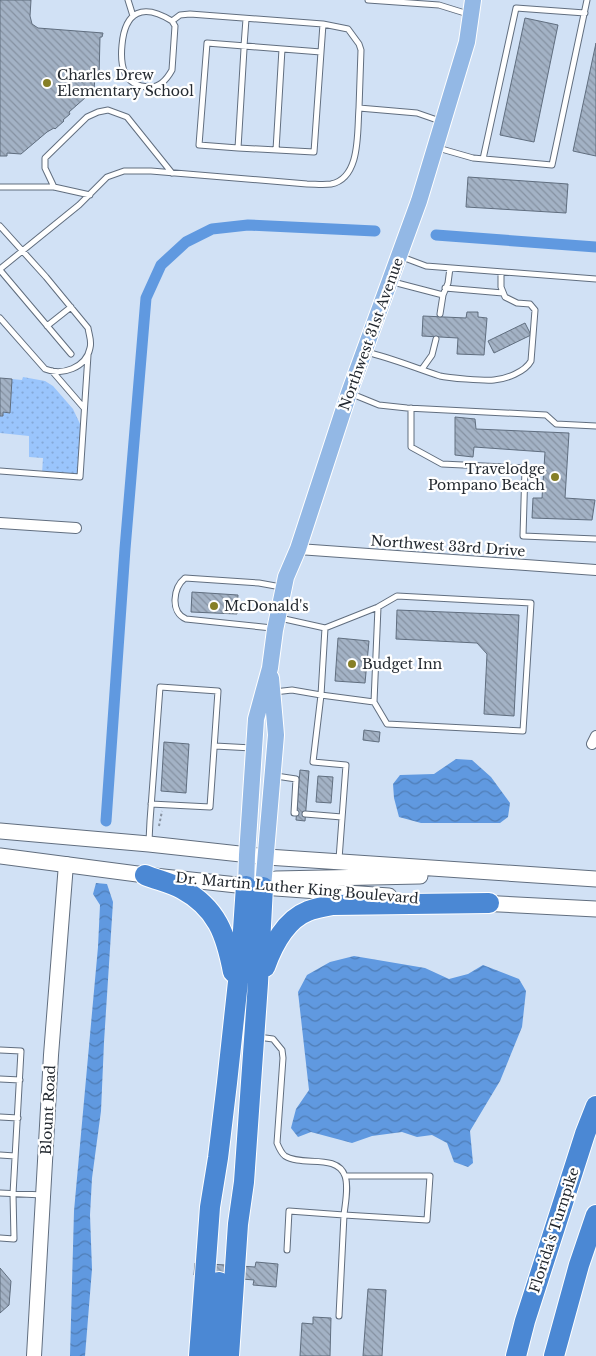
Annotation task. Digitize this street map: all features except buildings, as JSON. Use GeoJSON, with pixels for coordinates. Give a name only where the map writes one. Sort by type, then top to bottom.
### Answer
{"type":"FeatureCollection","features":[{"type":"Feature","properties":{"kind":"highway"},"geometry":{"type":"LineString","coordinates":[[146,875],[181,889],[198,900],[217,920],[229,949],[237,992]]}},
{"type":"Feature","properties":{"kind":"highway"},"geometry":{"type":"LineString","coordinates":[[229,1356],[238,1224],[244,1182],[258,982],[255,886]]}},
{"type":"Feature","properties":{"kind":"highway"},"geometry":{"type":"LineString","coordinates":[[199,1356],[210,1207],[218,1158],[237,992],[255,886]]}},
{"type":"Feature","properties":{"kind":"highway"},"geometry":{"type":"LineString","coordinates":[[258,982],[273,945],[289,925],[307,911],[332,905],[489,903]]}},
{"type":"Feature","properties":{"kind":"highway","name":"Florida's Turnpike"},"geometry":{"type":"LineString","coordinates":[[516,1356],[525,1321],[585,1134],[596,1106]]}},
{"type":"Feature","properties":{"kind":"highway"},"geometry":{"type":"LineString","coordinates":[[213,1356],[224,1212],[218,1158]]}},
{"type":"Feature","properties":{"kind":"highway"},"geometry":{"type":"LineString","coordinates":[[241,1356],[249,1224],[244,1182]]}},
{"type":"Feature","properties":{"kind":"highway"},"geometry":{"type":"LineString","coordinates":[[554,1356],[579,1265],[596,1215]]}},
{"type":"Feature","properties":{"kind":"highway"},"geometry":{"type":"LineString","coordinates":[[509,1356],[525,1321]]}},
{"type":"Feature","properties":{"kind":"main road","name":"Northwest 31st Avenue"},"geometry":{"type":"LineString","coordinates":[[255,886],[246,855],[256,719],[270,668],[276,623],[286,577],[298,549],[349,393],[419,201],[467,42],[472,7]]}},
{"type":"Feature","properties":{"kind":"main road","name":"Northwest 31st Avenue"},"geometry":{"type":"LineString","coordinates":[[255,886],[267,857],[276,735],[270,668]]}},
{"type":"Feature","properties":{"kind":"main road","name":"Dr. Martin Luther King Boulevard"},"geometry":{"type":"LineString","coordinates":[[0,831],[149,844],[267,857],[596,879]]}},
{"type":"Feature","properties":{"kind":"main road","name":"Dr. Martin Luther King Boulevard"},"geometry":{"type":"LineString","coordinates":[[0,856],[146,875],[255,886],[596,909]]}},
{"type":"Feature","properties":{"kind":"main road"},"geometry":{"type":"LineString","coordinates":[[255,886],[276,879],[434,876],[457,870]]}},
{"type":"Feature","properties":{"kind":"street"},"geometry":{"type":"LineString","coordinates":[[0,523],[76,528]]}},
{"type":"Feature","properties":{"kind":"street","name":"Northwest 33rd Drive"},"geometry":{"type":"LineString","coordinates":[[298,549],[596,570]]}},
{"type":"Feature","properties":{"kind":"street","name":"Blount Road"},"geometry":{"type":"LineString","coordinates":[[34,1356],[51,1055],[66,864]]}},
{"type":"Feature","properties":{"kind":"lane"},"geometry":{"type":"LineString","coordinates":[[128,0],[133,16]]}},
{"type":"Feature","properties":{"kind":"lane"},"geometry":{"type":"LineString","coordinates":[[368,0],[472,7]]}},
{"type":"Feature","properties":{"kind":"lane"},"geometry":{"type":"LineString","coordinates":[[436,147],[473,158],[552,165],[587,0]]}},
{"type":"Feature","properties":{"kind":"lane"},"geometry":{"type":"LineString","coordinates":[[483,159],[516,8],[585,13]]}},
{"type":"Feature","properties":{"kind":"lane"},"geometry":{"type":"LineString","coordinates":[[150,11],[172,21],[175,26],[172,70],[161,84],[154,87],[140,86],[125,74],[121,61],[123,32],[126,25],[133,16],[150,11]]}},
{"type":"Feature","properties":{"kind":"lane"},"geometry":{"type":"LineString","coordinates":[[71,354],[0,270],[79,205],[107,177],[133,170],[331,184],[339,181],[349,173],[353,165],[359,108],[361,50],[348,29],[323,24],[190,14],[180,15],[172,21]]}},
{"type":"Feature","properties":{"kind":"lane"},"geometry":{"type":"LineString","coordinates":[[238,148],[246,18]]}},
{"type":"Feature","properties":{"kind":"lane"},"geometry":{"type":"LineString","coordinates":[[321,52],[207,43],[199,144],[314,152],[323,24]]}},
{"type":"Feature","properties":{"kind":"lane"},"geometry":{"type":"LineString","coordinates":[[276,150],[282,49]]}},
{"type":"Feature","properties":{"kind":"lane"},"geometry":{"type":"LineString","coordinates":[[359,108],[417,114],[443,122]]}},
{"type":"Feature","properties":{"kind":"lane"},"geometry":{"type":"LineString","coordinates":[[54,187],[45,168],[45,158],[87,117],[108,110],[127,116],[172,173]]}},
{"type":"Feature","properties":{"kind":"lane"},"geometry":{"type":"LineString","coordinates":[[0,187],[54,187],[90,194]]}},
{"type":"Feature","properties":{"kind":"lane"},"geometry":{"type":"LineString","coordinates":[[0,226],[23,250],[88,328],[91,342],[88,355],[80,477],[0,471]]}},
{"type":"Feature","properties":{"kind":"lane"},"geometry":{"type":"LineString","coordinates":[[399,256],[426,266],[596,279]]}},
{"type":"Feature","properties":{"kind":"lane"},"geometry":{"type":"LineString","coordinates":[[440,314],[442,295],[450,268]]}},
{"type":"Feature","properties":{"kind":"lane"},"geometry":{"type":"LineString","coordinates":[[364,352],[391,358],[442,376],[494,380],[528,368],[531,361],[535,310],[530,304],[517,303],[505,297],[501,287],[501,272]]}},
{"type":"Feature","properties":{"kind":"lane"},"geometry":{"type":"LineString","coordinates":[[390,281],[442,295]]}},
{"type":"Feature","properties":{"kind":"lane"},"geometry":{"type":"LineString","coordinates":[[445,288],[503,293]]}},
{"type":"Feature","properties":{"kind":"lane"},"geometry":{"type":"LineString","coordinates":[[47,326],[71,307]]}},
{"type":"Feature","properties":{"kind":"lane"},"geometry":{"type":"LineString","coordinates":[[0,318],[45,369],[52,371],[70,370],[83,362],[88,355]]}},
{"type":"Feature","properties":{"kind":"lane"},"geometry":{"type":"LineString","coordinates":[[422,369],[432,355],[436,339]]}},
{"type":"Feature","properties":{"kind":"lane"},"geometry":{"type":"LineString","coordinates":[[52,371],[84,408]]}},
{"type":"Feature","properties":{"kind":"lane"},"geometry":{"type":"LineString","coordinates":[[349,393],[379,404],[411,408],[546,415],[556,424],[596,426]]}},
{"type":"Feature","properties":{"kind":"lane"},"geometry":{"type":"LineString","coordinates":[[411,408],[410,446],[442,464],[526,468],[523,536],[596,539]]}},
{"type":"Feature","properties":{"kind":"lane"},"geometry":{"type":"LineString","coordinates":[[284,587],[259,583],[185,578],[178,586],[176,593],[176,610],[186,619],[276,623],[325,628],[398,596],[531,603],[522,731],[387,724],[374,702],[378,606]]}},
{"type":"Feature","properties":{"kind":"lane"},"geometry":{"type":"LineString","coordinates":[[325,628],[321,695],[313,762],[346,765],[339,862]]}},
{"type":"Feature","properties":{"kind":"lane"},"geometry":{"type":"LineString","coordinates":[[149,844],[151,804],[160,687],[218,691],[210,807],[151,804]]}},
{"type":"Feature","properties":{"kind":"lane"},"geometry":{"type":"LineString","coordinates":[[272,693],[292,690],[374,702]]}},
{"type":"Feature","properties":{"kind":"lane"},"geometry":{"type":"LineString","coordinates":[[215,746],[254,748]]}},
{"type":"Feature","properties":{"kind":"lane"},"geometry":{"type":"LineString","coordinates":[[273,776],[296,778],[294,813],[296,814]]}},
{"type":"Feature","properties":{"kind":"lane"},"geometry":{"type":"LineString","coordinates":[[306,814],[342,817]]}},
{"type":"Feature","properties":{"kind":"lane"},"geometry":{"type":"LineString","coordinates":[[254,1037],[273,1039],[282,1050],[277,1143],[280,1150],[290,1159],[332,1164],[340,1168],[345,1176],[339,1316]]}},
{"type":"Feature","properties":{"kind":"lane"},"geometry":{"type":"LineString","coordinates":[[0,1050],[21,1051],[13,1194],[14,1239],[0,1238]]}},
{"type":"Feature","properties":{"kind":"lane"},"geometry":{"type":"LineString","coordinates":[[0,1079],[20,1080]]}},
{"type":"Feature","properties":{"kind":"lane"},"geometry":{"type":"LineString","coordinates":[[0,1117],[18,1118]]}},
{"type":"Feature","properties":{"kind":"lane"},"geometry":{"type":"LineString","coordinates":[[0,1155],[16,1156]]}},
{"type":"Feature","properties":{"kind":"lane"},"geometry":{"type":"LineString","coordinates":[[287,1250],[289,1212],[427,1220],[430,1176],[345,1176]]}},
{"type":"Feature","properties":{"kind":"lane"},"geometry":{"type":"LineString","coordinates":[[0,1193],[43,1195]]}},
{"type":"Feature","properties":{"kind":"path"},"geometry":{"type":"LineString","coordinates":[[159,826],[162,810]]}},
{"type":"Feature","properties":{"kind":"shaded area"},"geometry":{"type":"Polygon","coordinates":[[[23,377],[45,381],[53,386],[73,409],[81,426],[80,477],[42,474],[43,458],[29,457],[29,436],[0,433],[0,416],[3,412],[10,413],[12,379],[22,380],[23,377]]]}},
{"type":"Feature","properties":{"kind":"water"},"geometry":{"type":"Polygon","coordinates":[[[456,759],[472,760],[491,777],[510,803],[508,817],[500,823],[421,823],[399,817],[394,798],[393,784],[400,775],[434,774],[456,759]]]}},
{"type":"Feature","properties":{"kind":"water"},"geometry":{"type":"Polygon","coordinates":[[[96,883],[107,884],[113,902],[101,1111],[92,1178],[90,1215],[92,1269],[85,1356],[70,1356],[74,1211],[98,947],[100,905],[93,894],[96,883]]]}},
{"type":"Feature","properties":{"kind":"water"},"geometry":{"type":"Polygon","coordinates":[[[354,956],[425,968],[449,979],[468,974],[483,965],[519,979],[526,991],[522,1027],[500,1081],[470,1131],[473,1163],[468,1167],[454,1162],[447,1143],[432,1135],[417,1137],[402,1132],[372,1136],[352,1143],[311,1132],[298,1137],[291,1128],[296,1109],[309,1090],[298,992],[307,975],[330,962],[354,956]]]}},
{"type":"Feature","properties":{"kind":"waterway"},"geometry":{"type":"LineString","coordinates":[[106,821],[125,549],[146,298],[161,265],[186,242],[212,229],[248,225],[375,231]]}},
{"type":"Feature","properties":{"kind":"waterway"},"geometry":{"type":"LineString","coordinates":[[436,235],[596,247]]}},
{"type":"Feature","properties":{"kind":"place","name":"Charles Drew Elementary School"},"geometry":{"type":"Point","coordinates":[47,83]}},
{"type":"Feature","properties":{"kind":"place","name":"Travelodge Pompano Beach"},"geometry":{"type":"Point","coordinates":[555,477]}},
{"type":"Feature","properties":{"kind":"place","name":"McDonald's"},"geometry":{"type":"Point","coordinates":[214,606]}},
{"type":"Feature","properties":{"kind":"place","name":"Budget Inn"},"geometry":{"type":"Point","coordinates":[352,664]}}]}
